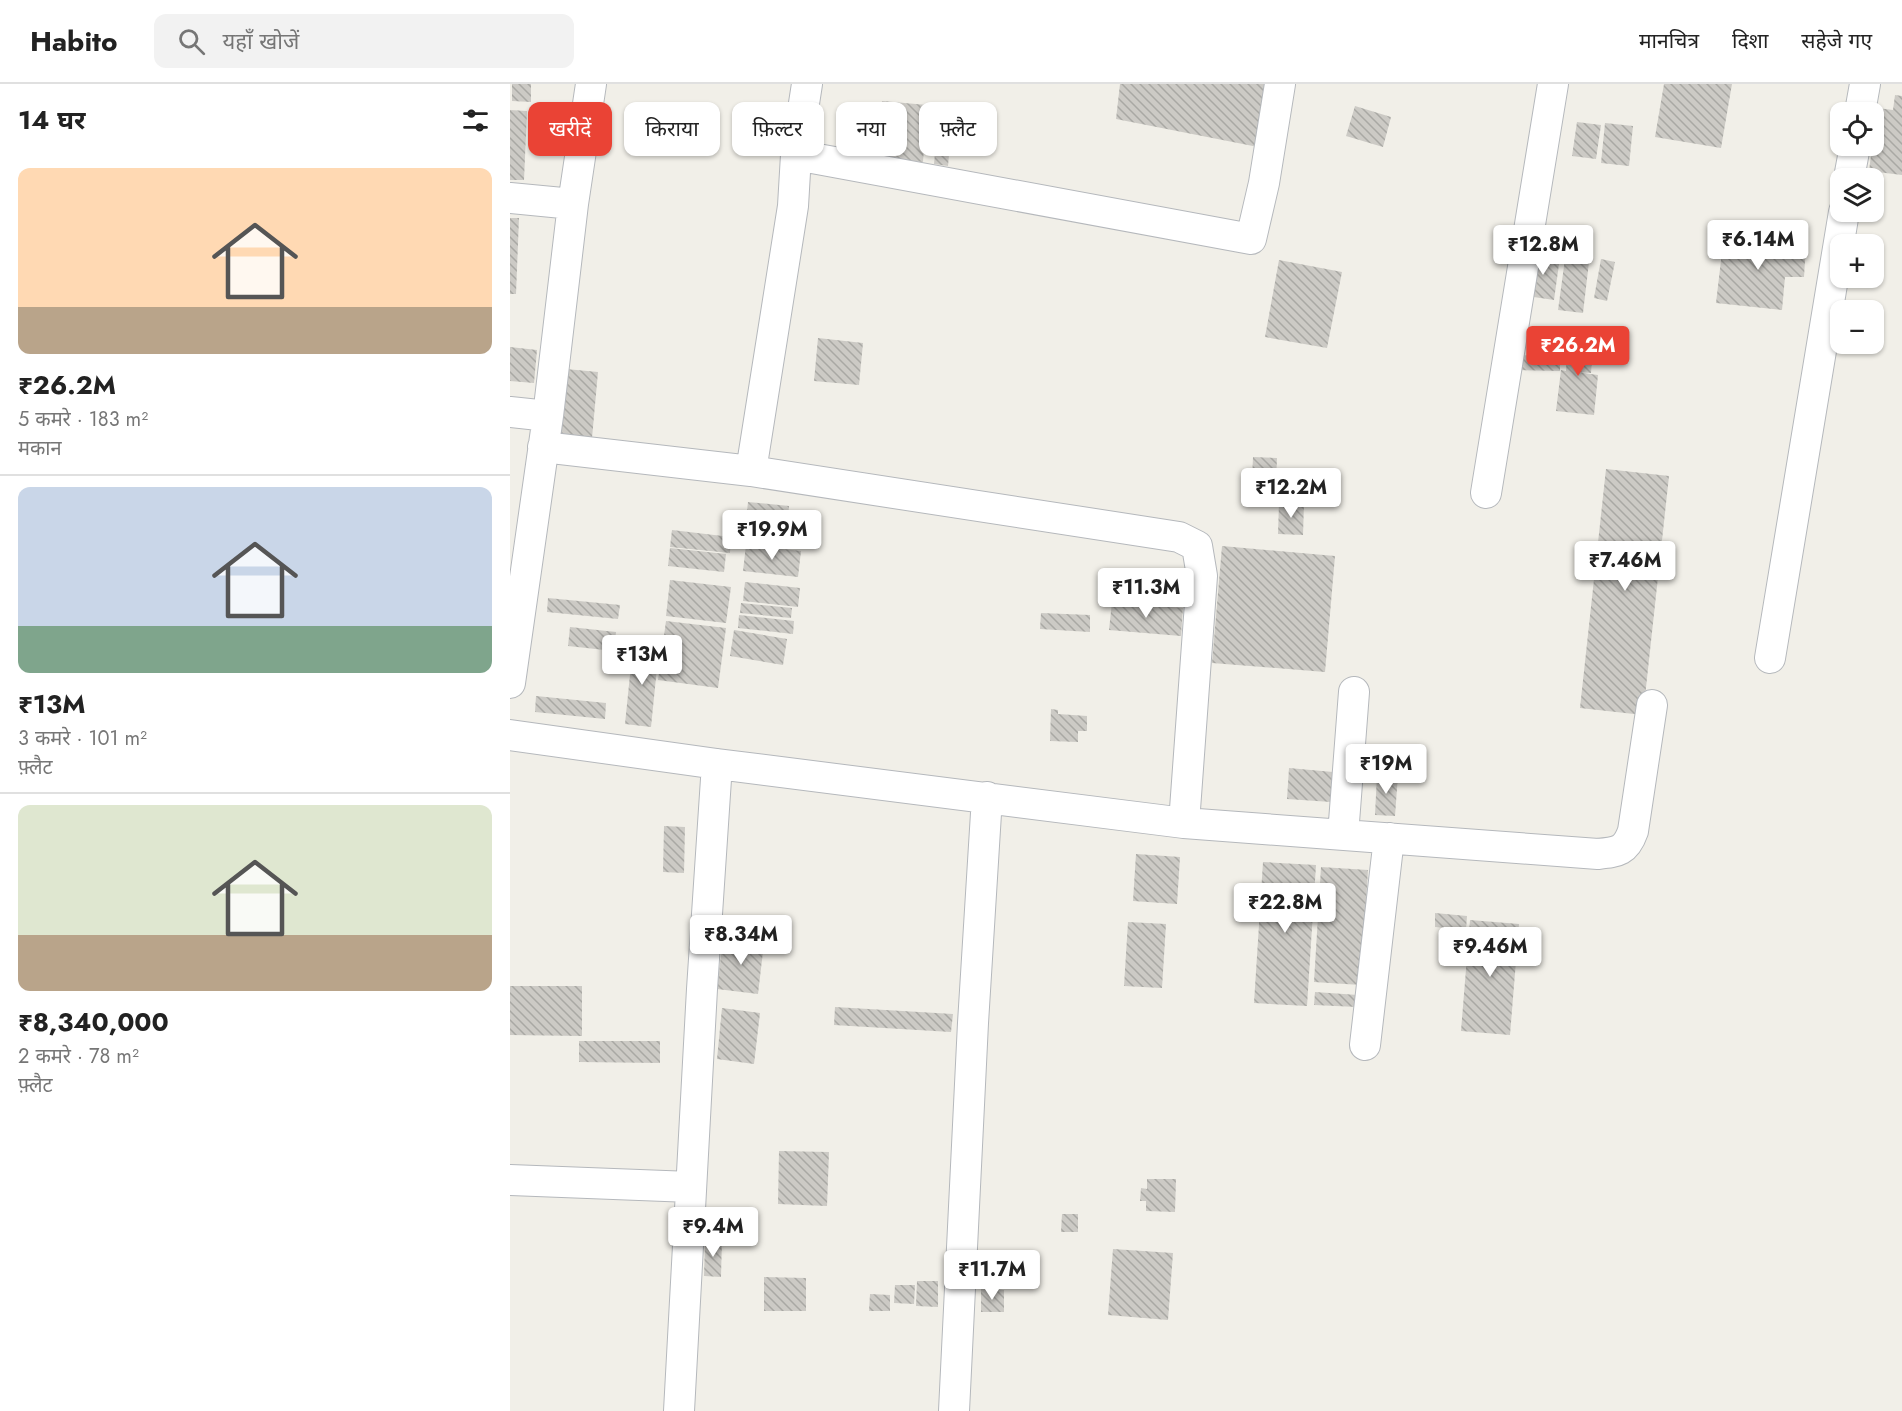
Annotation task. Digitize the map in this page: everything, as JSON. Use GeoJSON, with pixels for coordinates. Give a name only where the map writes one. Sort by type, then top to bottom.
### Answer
{"type":"FeatureCollection","features":[{"type":"Feature","properties":{"kind":"street"},"geometry":{"type":"LineString","coordinates":[[510,683],[548,416],[573,204],[591,84]]}},
{"type":"Feature","properties":{"kind":"street"},"geometry":{"type":"LineString","coordinates":[[804,102],[807,84]]}},
{"type":"Feature","properties":{"kind":"street"},"geometry":{"type":"LineString","coordinates":[[801,156],[1251,238],[1264,183],[1280,84]]}},
{"type":"Feature","properties":{"kind":"street"},"geometry":{"type":"LineString","coordinates":[[1486,493],[1553,84]]}},
{"type":"Feature","properties":{"kind":"street"},"geometry":{"type":"LineString","coordinates":[[1862,102],[1865,84]]}},
{"type":"Feature","properties":{"kind":"street"},"geometry":{"type":"LineString","coordinates":[[751,471],[793,206],[796,156]]}},
{"type":"Feature","properties":{"kind":"street"},"geometry":{"type":"LineString","coordinates":[[510,198],[573,204]]}},
{"type":"Feature","properties":{"kind":"street"},"geometry":{"type":"LineString","coordinates":[[1770,658],[1842,222]]}},
{"type":"Feature","properties":{"kind":"street"},"geometry":{"type":"LineString","coordinates":[[510,412],[548,416]]}},
{"type":"Feature","properties":{"kind":"street"},"geometry":{"type":"LineString","coordinates":[[543,447],[751,471],[1179,537],[1197,546],[1202,576],[1184,823]]}},
{"type":"Feature","properties":{"kind":"street"},"geometry":{"type":"LineString","coordinates":[[1343,835],[1354,692]]}},
{"type":"Feature","properties":{"kind":"street"},"geometry":{"type":"LineString","coordinates":[[510,735],[717,764],[1184,823],[1598,854],[1617,852],[1629,843],[1633,831],[1652,705]]}},
{"type":"Feature","properties":{"kind":"street"},"geometry":{"type":"LineString","coordinates":[[679,1411],[701,1000],[717,764]]}},
{"type":"Feature","properties":{"kind":"street"},"geometry":{"type":"LineString","coordinates":[[954,1411],[973,1023],[987,797]]}},
{"type":"Feature","properties":{"kind":"street"},"geometry":{"type":"LineString","coordinates":[[1365,1045],[1389,838]]}},
{"type":"Feature","properties":{"kind":"street"},"geometry":{"type":"LineString","coordinates":[[510,1179],[691,1187]]}},
{"type":"Feature","properties":{"kind":"building"},"geometry":{"type":"Polygon","coordinates":[[[512,84],[531,84],[531,102],[512,101],[512,84]]]}},
{"type":"Feature","properties":{"kind":"building"},"geometry":{"type":"Polygon","coordinates":[[[1120,84],[1267,84],[1258,147],[1116,119],[1120,84]]]}},
{"type":"Feature","properties":{"kind":"building"},"geometry":{"type":"Polygon","coordinates":[[[1664,84],[1732,84],[1721,148],[1655,137],[1664,84]]]}},
{"type":"Feature","properties":{"kind":"building"},"geometry":{"type":"Polygon","coordinates":[[[1895,95],[1902,96],[1902,175],[1884,173],[1884,168],[1869,168],[1871,156],[1884,156],[1884,109],[1893,110],[1895,95]]]}},
{"type":"Feature","properties":{"kind":"building"},"geometry":{"type":"Polygon","coordinates":[[[907,103],[919,104],[919,156],[923,156],[923,162],[877,159],[877,156],[907,156],[907,103]]]}},
{"type":"Feature","properties":{"kind":"building"},"geometry":{"type":"Polygon","coordinates":[[[1355,106],[1391,117],[1383,147],[1346,136],[1355,106]]]}},
{"type":"Feature","properties":{"kind":"building"},"geometry":{"type":"Polygon","coordinates":[[[510,110],[527,111],[524,180],[510,180],[510,110]]]}},
{"type":"Feature","properties":{"kind":"building"},"geometry":{"type":"Polygon","coordinates":[[[1577,122],[1601,125],[1596,159],[1572,156],[1577,122]]]}},
{"type":"Feature","properties":{"kind":"building"},"geometry":{"type":"Polygon","coordinates":[[[1605,123],[1633,126],[1629,166],[1601,163],[1605,123]]]}},
{"type":"Feature","properties":{"kind":"building"},"geometry":{"type":"Polygon","coordinates":[[[935,156],[949,156],[948,166],[934,164],[935,156]]]}},
{"type":"Feature","properties":{"kind":"building"},"geometry":{"type":"Polygon","coordinates":[[[510,218],[519,218],[516,294],[510,294],[510,218]]]}},
{"type":"Feature","properties":{"kind":"building"},"geometry":{"type":"Polygon","coordinates":[[[1724,235],[1806,245],[1804,277],[1785,277],[1782,310],[1716,303],[1724,235]]]}},
{"type":"Feature","properties":{"kind":"building"},"geometry":{"type":"Polygon","coordinates":[[[1533,253],[1560,257],[1554,300],[1527,296],[1533,253]]]}},
{"type":"Feature","properties":{"kind":"building"},"geometry":{"type":"Polygon","coordinates":[[[1565,259],[1589,262],[1583,313],[1558,310],[1565,259]]]}},
{"type":"Feature","properties":{"kind":"building"},"geometry":{"type":"Polygon","coordinates":[[[1601,259],[1615,262],[1607,301],[1594,298],[1601,259]]]}},
{"type":"Feature","properties":{"kind":"building"},"geometry":{"type":"Polygon","coordinates":[[[1279,260],[1342,272],[1327,348],[1265,337],[1279,260]]]}},
{"type":"Feature","properties":{"kind":"building"},"geometry":{"type":"Polygon","coordinates":[[[1568,333],[1594,335],[1591,373],[1576,372],[1598,375],[1594,415],[1556,411],[1561,370],[1566,371],[1568,333]]]}},
{"type":"Feature","properties":{"kind":"building"},"geometry":{"type":"Polygon","coordinates":[[[818,338],[863,343],[859,385],[814,381],[818,338]]]}},
{"type":"Feature","properties":{"kind":"building"},"geometry":{"type":"Polygon","coordinates":[[[510,347],[537,350],[534,383],[510,381],[510,347]]]}},
{"type":"Feature","properties":{"kind":"building"},"geometry":{"type":"Polygon","coordinates":[[[1512,355],[1560,356],[1560,371],[1512,370],[1512,355]]]}},
{"type":"Feature","properties":{"kind":"building"},"geometry":{"type":"Polygon","coordinates":[[[566,369],[598,372],[592,438],[559,435],[566,369]]]}},
{"type":"Feature","properties":{"kind":"building"},"geometry":{"type":"Polygon","coordinates":[[[1253,457],[1277,458],[1275,504],[1251,503],[1253,457]]]}},
{"type":"Feature","properties":{"kind":"building"},"geometry":{"type":"Polygon","coordinates":[[[1606,469],[1669,476],[1643,715],[1580,708],[1606,469]]]}},
{"type":"Feature","properties":{"kind":"building"},"geometry":{"type":"Polygon","coordinates":[[[748,502],[789,506],[786,544],[744,540],[748,502]]]}},
{"type":"Feature","properties":{"kind":"building"},"geometry":{"type":"Polygon","coordinates":[[[1279,503],[1304,503],[1303,535],[1278,534],[1279,503]]]}},
{"type":"Feature","properties":{"kind":"building"},"geometry":{"type":"Polygon","coordinates":[[[672,530],[731,537],[730,553],[670,547],[672,530]]]}},
{"type":"Feature","properties":{"kind":"building"},"geometry":{"type":"Polygon","coordinates":[[[746,545],[801,551],[798,577],[743,571],[746,545]]]}},
{"type":"Feature","properties":{"kind":"building"},"geometry":{"type":"Polygon","coordinates":[[[1222,546],[1335,556],[1325,672],[1212,663],[1222,546]]]}},
{"type":"Feature","properties":{"kind":"building"},"geometry":{"type":"Polygon","coordinates":[[[670,548],[726,554],[724,572],[668,566],[670,548]]]}},
{"type":"Feature","properties":{"kind":"building"},"geometry":{"type":"Polygon","coordinates":[[[670,580],[731,587],[726,623],[666,616],[670,580]]]}},
{"type":"Feature","properties":{"kind":"building"},"geometry":{"type":"Polygon","coordinates":[[[745,582],[800,588],[798,607],[743,601],[745,582]]]}},
{"type":"Feature","properties":{"kind":"building"},"geometry":{"type":"Polygon","coordinates":[[[548,598],[620,605],[618,619],[547,612],[548,598]]]}},
{"type":"Feature","properties":{"kind":"building"},"geometry":{"type":"Polygon","coordinates":[[[1112,602],[1183,608],[1181,636],[1109,630],[1112,602]]]}},
{"type":"Feature","properties":{"kind":"building"},"geometry":{"type":"Polygon","coordinates":[[[741,603],[792,608],[791,618],[740,613],[741,603]]]}},
{"type":"Feature","properties":{"kind":"building"},"geometry":{"type":"Polygon","coordinates":[[[1041,613],[1090,615],[1090,632],[1040,629],[1041,613]]]}},
{"type":"Feature","properties":{"kind":"building"},"geometry":{"type":"Polygon","coordinates":[[[739,615],[794,621],[793,634],[738,628],[739,615]]]}},
{"type":"Feature","properties":{"kind":"building"},"geometry":{"type":"Polygon","coordinates":[[[666,621],[726,628],[718,688],[658,680],[666,621]]]}},
{"type":"Feature","properties":{"kind":"building"},"geometry":{"type":"Polygon","coordinates":[[[570,627],[616,632],[614,651],[568,646],[570,627]]]}},
{"type":"Feature","properties":{"kind":"building"},"geometry":{"type":"Polygon","coordinates":[[[734,630],[787,639],[783,665],[730,656],[734,630]]]}},
{"type":"Feature","properties":{"kind":"building"},"geometry":{"type":"Polygon","coordinates":[[[633,645],[659,648],[651,727],[625,724],[633,645]]]}},
{"type":"Feature","properties":{"kind":"building"},"geometry":{"type":"Polygon","coordinates":[[[536,696],[606,703],[605,719],[535,712],[536,696]]]}},
{"type":"Feature","properties":{"kind":"building"},"geometry":{"type":"Polygon","coordinates":[[[1051,709],[1058,710],[1058,714],[1087,716],[1087,731],[1078,731],[1078,742],[1050,741],[1051,709]]]}},
{"type":"Feature","properties":{"kind":"building"},"geometry":{"type":"Polygon","coordinates":[[[1289,768],[1333,772],[1331,802],[1287,799],[1289,768]]]}},
{"type":"Feature","properties":{"kind":"building"},"geometry":{"type":"Polygon","coordinates":[[[1377,774],[1398,775],[1395,816],[1375,815],[1377,774]]]}},
{"type":"Feature","properties":{"kind":"building"},"geometry":{"type":"Polygon","coordinates":[[[664,826],[685,827],[684,873],[663,872],[664,826]]]}},
{"type":"Feature","properties":{"kind":"building"},"geometry":{"type":"Polygon","coordinates":[[[1136,854],[1180,857],[1177,904],[1133,901],[1136,854]]]}},
{"type":"Feature","properties":{"kind":"building"},"geometry":{"type":"Polygon","coordinates":[[[1263,862],[1316,865],[1307,1006],[1254,1003],[1263,862]]]}},
{"type":"Feature","properties":{"kind":"building"},"geometry":{"type":"Polygon","coordinates":[[[1321,867],[1368,870],[1361,985],[1314,982],[1321,867]]]}},
{"type":"Feature","properties":{"kind":"building"},"geometry":{"type":"Polygon","coordinates":[[[1435,913],[1467,916],[1466,930],[1435,927],[1435,913]]]}},
{"type":"Feature","properties":{"kind":"building"},"geometry":{"type":"Polygon","coordinates":[[[1470,920],[1519,924],[1510,1035],[1461,1031],[1470,920]]]}},
{"type":"Feature","properties":{"kind":"building"},"geometry":{"type":"Polygon","coordinates":[[[1128,922],[1166,924],[1162,988],[1124,986],[1128,922]]]}},
{"type":"Feature","properties":{"kind":"building"},"geometry":{"type":"Polygon","coordinates":[[[723,938],[764,943],[758,994],[717,989],[723,938]]]}},
{"type":"Feature","properties":{"kind":"building"},"geometry":{"type":"Polygon","coordinates":[[[510,986],[582,986],[582,1036],[510,1035],[510,986]]]}},
{"type":"Feature","properties":{"kind":"building"},"geometry":{"type":"Polygon","coordinates":[[[1315,992],[1358,995],[1357,1007],[1314,1005],[1315,992]]]}},
{"type":"Feature","properties":{"kind":"building"},"geometry":{"type":"Polygon","coordinates":[[[835,1007],[953,1014],[951,1032],[834,1025],[835,1007]]]}},
{"type":"Feature","properties":{"kind":"building"},"geometry":{"type":"Polygon","coordinates":[[[722,1008],[760,1013],[754,1064],[717,1059],[722,1008]]]}},
{"type":"Feature","properties":{"kind":"building"},"geometry":{"type":"Polygon","coordinates":[[[579,1041],[660,1041],[660,1063],[579,1062],[579,1041]]]}},
{"type":"Feature","properties":{"kind":"building"},"geometry":{"type":"Polygon","coordinates":[[[779,1151],[829,1152],[827,1206],[778,1204],[779,1151]]]}},
{"type":"Feature","properties":{"kind":"building"},"geometry":{"type":"Polygon","coordinates":[[[1147,1179],[1176,1179],[1175,1212],[1146,1211],[1146,1201],[1140,1201],[1141,1188],[1147,1189],[1147,1179]]]}},
{"type":"Feature","properties":{"kind":"building"},"geometry":{"type":"Polygon","coordinates":[[[1062,1214],[1078,1214],[1078,1232],[1061,1232],[1062,1214]]]}},
{"type":"Feature","properties":{"kind":"building"},"geometry":{"type":"Polygon","coordinates":[[[705,1240],[722,1240],[721,1277],[704,1276],[705,1240]]]}},
{"type":"Feature","properties":{"kind":"building"},"geometry":{"type":"Polygon","coordinates":[[[1113,1249],[1173,1253],[1168,1320],[1108,1315],[1113,1249]]]}},
{"type":"Feature","properties":{"kind":"building"},"geometry":{"type":"Polygon","coordinates":[[[764,1277],[806,1278],[806,1311],[764,1311],[764,1277]]]}},
{"type":"Feature","properties":{"kind":"building"},"geometry":{"type":"Polygon","coordinates":[[[917,1281],[938,1281],[938,1307],[916,1306],[917,1281]]]}},
{"type":"Feature","properties":{"kind":"building"},"geometry":{"type":"Polygon","coordinates":[[[895,1285],[915,1285],[914,1304],[894,1303],[895,1285]]]}},
{"type":"Feature","properties":{"kind":"building"},"geometry":{"type":"Polygon","coordinates":[[[981,1289],[1004,1290],[1004,1312],[981,1312],[981,1289]]]}},
{"type":"Feature","properties":{"kind":"building"},"geometry":{"type":"Polygon","coordinates":[[[870,1294],[890,1295],[890,1311],[869,1311],[870,1294]]]}}]}
